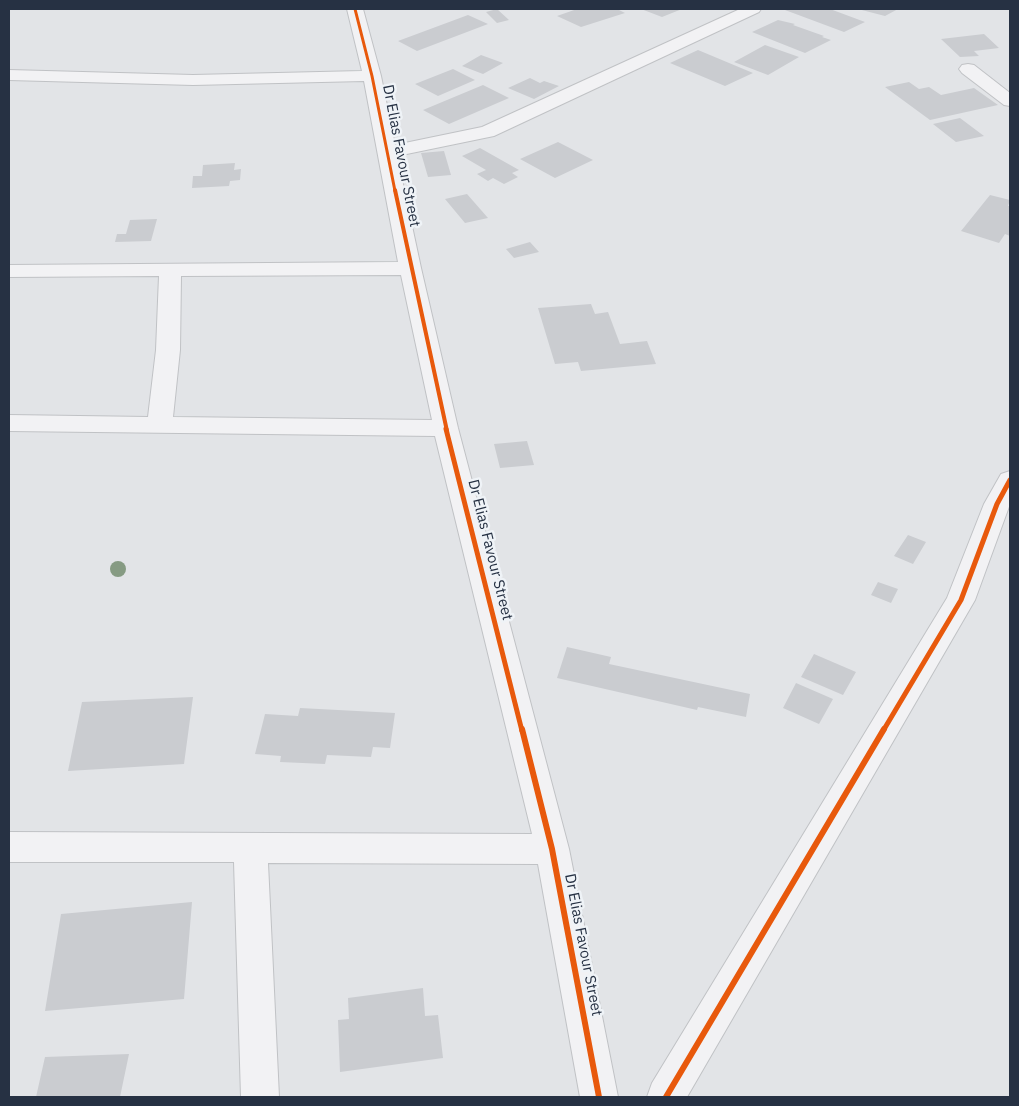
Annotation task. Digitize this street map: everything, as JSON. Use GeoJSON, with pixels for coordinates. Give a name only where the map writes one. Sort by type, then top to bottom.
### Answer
{"type":"FeatureCollection","features":[{"type":"Feature","properties":{"kind":"street","name":"Dr Elias Favour Street"},"geometry":{"type":"LineString","coordinates":[[356,9],[388,152],[410,268],[446,428],[552,849],[599,1097]]}},
{"type":"Feature","properties":{"kind":"street"},"geometry":{"type":"LineString","coordinates":[[388,152],[487,132],[753,9]]}},
{"type":"Feature","properties":{"kind":"street"},"geometry":{"type":"LineString","coordinates":[[968,69],[1010,101]]}},
{"type":"Feature","properties":{"kind":"street"},"geometry":{"type":"LineString","coordinates":[[9,76],[193,80],[372,76]]}},
{"type":"Feature","properties":{"kind":"street"},"geometry":{"type":"LineString","coordinates":[[9,271],[410,268]]}},
{"type":"Feature","properties":{"kind":"street"},"geometry":{"type":"LineString","coordinates":[[160,424],[168,350],[170,269]]}},
{"type":"Feature","properties":{"kind":"street"},"geometry":{"type":"LineString","coordinates":[[9,423],[446,428]]}},
{"type":"Feature","properties":{"kind":"street"},"geometry":{"type":"LineString","coordinates":[[666,1097],[747,957],[961,600],[997,504],[1010,480]]}},
{"type":"Feature","properties":{"kind":"street"},"geometry":{"type":"LineString","coordinates":[[9,848],[552,849]]}},
{"type":"Feature","properties":{"kind":"street"},"geometry":{"type":"LineString","coordinates":[[250,848],[260,1097]]}},
{"type":"Feature","properties":{"kind":"building"},"geometry":{"type":"Polygon","coordinates":[[[497,9],[509,20],[497,23],[486,12],[497,9]]]}},
{"type":"Feature","properties":{"kind":"building"},"geometry":{"type":"Polygon","coordinates":[[[577,9],[617,9],[625,13],[581,27],[557,16],[577,9]]]}},
{"type":"Feature","properties":{"kind":"building"},"geometry":{"type":"Polygon","coordinates":[[[641,9],[682,9],[662,17],[641,9]]]}},
{"type":"Feature","properties":{"kind":"building"},"geometry":{"type":"Polygon","coordinates":[[[830,9],[865,22],[844,32],[785,10],[830,9]]]}},
{"type":"Feature","properties":{"kind":"building"},"geometry":{"type":"Polygon","coordinates":[[[858,9],[898,9],[885,16],[858,9]]]}},
{"type":"Feature","properties":{"kind":"building"},"geometry":{"type":"Polygon","coordinates":[[[468,15],[488,24],[417,51],[398,41],[468,15]]]}},
{"type":"Feature","properties":{"kind":"building"},"geometry":{"type":"Polygon","coordinates":[[[778,20],[795,24],[793,25],[831,40],[805,53],[752,32],[778,20]]]}},
{"type":"Feature","properties":{"kind":"building"},"geometry":{"type":"Polygon","coordinates":[[[984,34],[999,48],[974,51],[979,56],[960,57],[941,39],[984,34]]]}},
{"type":"Feature","properties":{"kind":"building"},"geometry":{"type":"Polygon","coordinates":[[[765,45],[799,57],[768,75],[734,62],[765,45]]]}},
{"type":"Feature","properties":{"kind":"building"},"geometry":{"type":"Polygon","coordinates":[[[698,50],[753,73],[725,86],[670,63],[698,50]]]}},
{"type":"Feature","properties":{"kind":"building"},"geometry":{"type":"Polygon","coordinates":[[[481,55],[503,63],[483,74],[462,66],[481,55]]]}},
{"type":"Feature","properties":{"kind":"building"},"geometry":{"type":"Polygon","coordinates":[[[453,69],[475,80],[438,96],[415,84],[453,69]]]}},
{"type":"Feature","properties":{"kind":"building"},"geometry":{"type":"Polygon","coordinates":[[[530,78],[540,83],[544,81],[559,86],[534,99],[508,88],[530,78]]]}},
{"type":"Feature","properties":{"kind":"building"},"geometry":{"type":"Polygon","coordinates":[[[909,82],[919,89],[929,87],[941,95],[974,88],[998,105],[930,120],[885,87],[909,82]]]}},
{"type":"Feature","properties":{"kind":"building"},"geometry":{"type":"Polygon","coordinates":[[[483,85],[509,98],[449,124],[423,110],[483,85]]]}},
{"type":"Feature","properties":{"kind":"building"},"geometry":{"type":"Polygon","coordinates":[[[960,118],[984,136],[956,142],[933,124],[960,118]]]}},
{"type":"Feature","properties":{"kind":"building"},"geometry":{"type":"Polygon","coordinates":[[[558,142],[593,160],[555,178],[520,159],[558,142]]]}},
{"type":"Feature","properties":{"kind":"building"},"geometry":{"type":"Polygon","coordinates":[[[480,148],[519,170],[512,173],[518,177],[504,184],[493,178],[488,181],[477,174],[486,170],[462,156],[480,148]]]}},
{"type":"Feature","properties":{"kind":"building"},"geometry":{"type":"Polygon","coordinates":[[[444,151],[451,175],[428,177],[421,153],[444,151]]]}},
{"type":"Feature","properties":{"kind":"building"},"geometry":{"type":"Polygon","coordinates":[[[235,163],[234,170],[241,169],[240,180],[230,181],[229,186],[192,188],[193,176],[202,176],[203,165],[235,163]]]}},
{"type":"Feature","properties":{"kind":"building"},"geometry":{"type":"Polygon","coordinates":[[[467,194],[488,218],[465,223],[445,199],[467,194]]]}},
{"type":"Feature","properties":{"kind":"building"},"geometry":{"type":"Polygon","coordinates":[[[990,195],[1010,200],[1008,206],[1010,206],[1010,236],[1005,234],[999,243],[961,231],[990,195]]]}},
{"type":"Feature","properties":{"kind":"building"},"geometry":{"type":"Polygon","coordinates":[[[157,219],[151,241],[115,242],[117,234],[126,234],[130,220],[157,219]]]}},
{"type":"Feature","properties":{"kind":"building"},"geometry":{"type":"Polygon","coordinates":[[[530,242],[539,252],[514,258],[506,249],[530,242]]]}},
{"type":"Feature","properties":{"kind":"building"},"geometry":{"type":"Polygon","coordinates":[[[591,304],[595,314],[608,312],[620,344],[647,341],[656,364],[581,371],[578,362],[555,364],[538,308],[591,304]]]}},
{"type":"Feature","properties":{"kind":"building"},"geometry":{"type":"Polygon","coordinates":[[[527,441],[534,465],[500,468],[494,444],[527,441]]]}},
{"type":"Feature","properties":{"kind":"building"},"geometry":{"type":"Polygon","coordinates":[[[908,535],[926,542],[913,564],[894,556],[908,535]]]}},
{"type":"Feature","properties":{"kind":"building"},"geometry":{"type":"Polygon","coordinates":[[[878,582],[898,589],[891,603],[871,595],[878,582]]]}},
{"type":"Feature","properties":{"kind":"building"},"geometry":{"type":"Polygon","coordinates":[[[567,647],[611,657],[609,664],[750,694],[746,717],[698,707],[697,710],[557,678],[567,647]]]}},
{"type":"Feature","properties":{"kind":"building"},"geometry":{"type":"Polygon","coordinates":[[[814,654],[856,672],[843,695],[801,677],[814,654]]]}},
{"type":"Feature","properties":{"kind":"building"},"geometry":{"type":"Polygon","coordinates":[[[796,683],[833,699],[819,724],[783,708],[796,683]]]}},
{"type":"Feature","properties":{"kind":"building"},"geometry":{"type":"Polygon","coordinates":[[[193,697],[184,764],[68,771],[82,702],[193,697]]]}},
{"type":"Feature","properties":{"kind":"building"},"geometry":{"type":"Polygon","coordinates":[[[300,708],[395,713],[390,748],[373,747],[371,757],[327,755],[325,764],[280,762],[281,756],[255,754],[265,714],[298,716],[300,708]]]}},
{"type":"Feature","properties":{"kind":"building"},"geometry":{"type":"Polygon","coordinates":[[[192,902],[184,999],[45,1011],[61,914],[192,902]]]}},
{"type":"Feature","properties":{"kind":"building"},"geometry":{"type":"Polygon","coordinates":[[[423,988],[425,1016],[438,1015],[443,1058],[340,1072],[338,1020],[349,1019],[348,998],[423,988]]]}},
{"type":"Feature","properties":{"kind":"building"},"geometry":{"type":"Polygon","coordinates":[[[129,1054],[120,1097],[36,1097],[45,1057],[129,1054]]]}},
{"type":"Feature","properties":{"kind":"cycle path"},"geometry":{"type":"LineString","coordinates":[[355,9],[372,76],[410,268],[446,428],[552,849],[599,1097]]}},
{"type":"Feature","properties":{"kind":"cycle path"},"geometry":{"type":"LineString","coordinates":[[666,1097],[742,966],[961,600],[997,504],[1010,480]]}}]}
